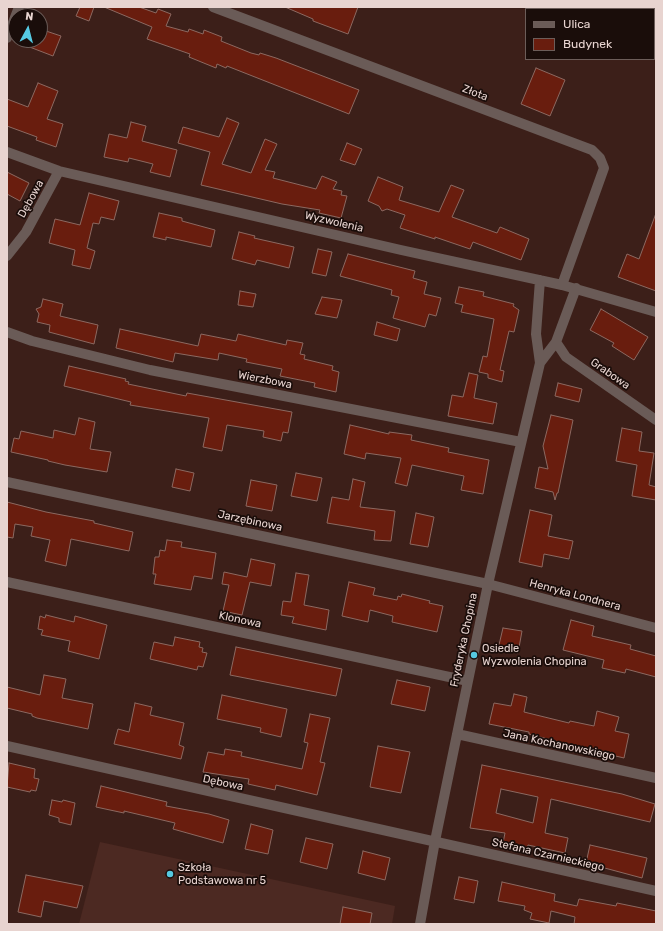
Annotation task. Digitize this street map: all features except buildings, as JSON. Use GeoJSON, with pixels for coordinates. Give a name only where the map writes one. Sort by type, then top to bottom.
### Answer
{"type":"FeatureCollection","features":[{"type":"Feature","properties":{"kind":"street"},"geometry":{"type":"LineString","coordinates":[[7,38],[19,7]]}},
{"type":"Feature","properties":{"kind":"street","name":"Złota"},"geometry":{"type":"LineString","coordinates":[[213,7],[592,150],[600,158],[604,168],[562,285]]}},
{"type":"Feature","properties":{"kind":"street","name":"Wyzwolenia"},"geometry":{"type":"LineString","coordinates":[[7,152],[59,171],[401,250],[576,288],[656,312]]}},
{"type":"Feature","properties":{"kind":"street","name":"Dębowa"},"geometry":{"type":"LineString","coordinates":[[7,256],[26,232],[59,171]]}},
{"type":"Feature","properties":{"kind":"street","name":"Fryderyka Chopina"},"geometry":{"type":"LineString","coordinates":[[420,924],[435,841],[488,584],[540,363],[536,334],[540,280]]}},
{"type":"Feature","properties":{"kind":"street","name":"Fryderyka Chopina"},"geometry":{"type":"LineString","coordinates":[[540,363],[556,342],[576,288]]}},
{"type":"Feature","properties":{"kind":"street","name":"Wierzbowa"},"geometry":{"type":"LineString","coordinates":[[7,332],[32,341],[150,370],[521,442]]}},
{"type":"Feature","properties":{"kind":"street","name":"Grabowa"},"geometry":{"type":"LineString","coordinates":[[556,342],[566,357],[656,420]]}},
{"type":"Feature","properties":{"kind":"street","name":"Jarzębinowa"},"geometry":{"type":"LineString","coordinates":[[7,482],[488,584]]}},
{"type":"Feature","properties":{"kind":"street","name":"Klonowa"},"geometry":{"type":"LineString","coordinates":[[7,582],[468,681]]}},
{"type":"Feature","properties":{"kind":"street","name":"Henryka Londnera"},"geometry":{"type":"LineString","coordinates":[[488,584],[656,628]]}},
{"type":"Feature","properties":{"kind":"street","name":"Jana Kochanowskiego"},"geometry":{"type":"LineString","coordinates":[[457,734],[656,778]]}},
{"type":"Feature","properties":{"kind":"street","name":"Dębowa"},"geometry":{"type":"LineString","coordinates":[[7,746],[435,841]]}},
{"type":"Feature","properties":{"kind":"street","name":"Stefana Czarnieckiego"},"geometry":{"type":"LineString","coordinates":[[435,841],[656,891]]}},
{"type":"Feature","properties":{"kind":"shaded area","name":"Szkoła Podstawowa nr 5"},"geometry":{"type":"Polygon","coordinates":[[[100,842],[395,906],[392,924],[79,924],[100,842]]]}},
{"type":"Feature","properties":{"kind":"place","name":"Osiedle Wyzwolenia Chopina"},"geometry":{"type":"Point","coordinates":[474,655]}},
{"type":"Feature","properties":{"kind":"place","name":"Szkoła Podstawowa nr 5"},"geometry":{"type":"Point","coordinates":[170,874]}}]}
